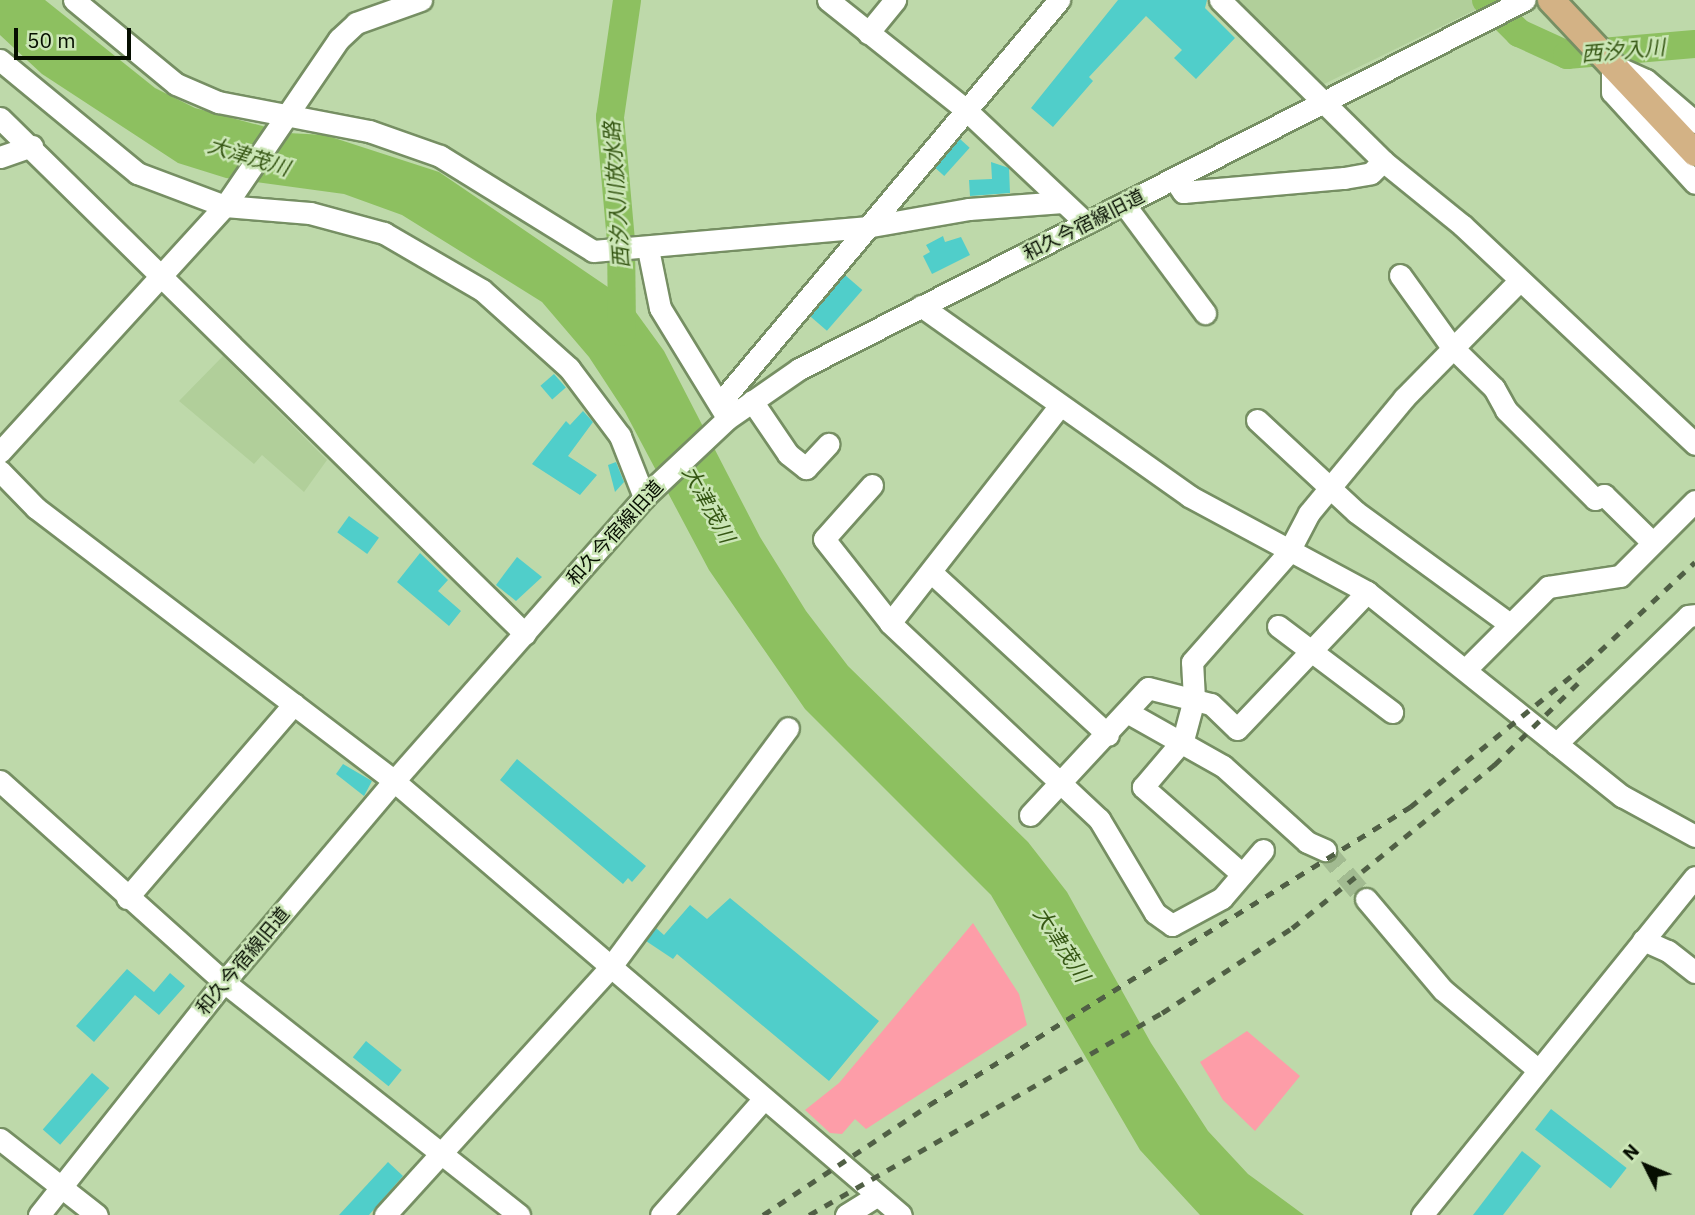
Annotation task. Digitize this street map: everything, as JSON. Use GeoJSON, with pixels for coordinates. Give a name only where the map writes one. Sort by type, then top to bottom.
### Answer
{"type":"FeatureCollection","features":[{"type":"Feature","properties":{"kind":"main road"},"geometry":{"type":"LineString","coordinates":[[1550,0],[1612,65],[1685,127],[1695,153]]}},
{"type":"Feature","properties":{"kind":"street"},"geometry":{"type":"LineString","coordinates":[[74,0],[145,64],[176,84],[218,103],[290,114],[369,131],[440,156],[593,251],[649,249],[866,227],[969,209],[1063,202]]}},
{"type":"Feature","properties":{"kind":"street"},"geometry":{"type":"LineString","coordinates":[[0,452],[225,206],[339,39],[356,23],[421,0]]}},
{"type":"Feature","properties":{"kind":"street"},"geometry":{"type":"LineString","coordinates":[[828,0],[965,109],[1086,223]]}},
{"type":"Feature","properties":{"kind":"street"},"geometry":{"type":"LineString","coordinates":[[869,33],[894,0]]}},
{"type":"Feature","properties":{"kind":"street"},"geometry":{"type":"LineString","coordinates":[[649,249],[660,308],[724,411],[866,227],[1059,0]]}},
{"type":"Feature","properties":{"kind":"street"},"geometry":{"type":"LineString","coordinates":[[1220,0],[1384,161],[1520,280],[1695,444]]}},
{"type":"Feature","properties":{"kind":"street","name":"和久今宿線旧道"},"geometry":{"type":"LineString","coordinates":[[39,1215],[224,982],[394,781],[644,497],[724,411],[752,401],[799,369],[1519,2]]}},
{"type":"Feature","properties":{"kind":"street"},"geometry":{"type":"LineString","coordinates":[[0,60],[137,173],[225,206],[310,213],[384,233],[482,290],[569,368],[620,436],[644,497]]}},
{"type":"Feature","properties":{"kind":"street"},"geometry":{"type":"LineString","coordinates":[[1685,127],[1668,95],[1612,65],[1612,92],[1695,183]]}},
{"type":"Feature","properties":{"kind":"street"},"geometry":{"type":"LineString","coordinates":[[0,118],[163,274],[525,634]]}},
{"type":"Feature","properties":{"kind":"street"},"geometry":{"type":"LineString","coordinates":[[1639,123],[1685,127]]}},
{"type":"Feature","properties":{"kind":"street"},"geometry":{"type":"LineString","coordinates":[[0,157],[32,146]]}},
{"type":"Feature","properties":{"kind":"street"},"geometry":{"type":"LineString","coordinates":[[1174,179],[1183,192],[1344,178],[1371,173],[1384,161]]}},
{"type":"Feature","properties":{"kind":"street"},"geometry":{"type":"LineString","coordinates":[[1124,204],[1205,313]]}},
{"type":"Feature","properties":{"kind":"street"},"geometry":{"type":"LineString","coordinates":[[1400,275],[1451,346],[1594,499],[1604,495],[1651,541]]}},
{"type":"Feature","properties":{"kind":"street"},"geometry":{"type":"LineString","coordinates":[[1242,874],[1143,787],[1183,740],[1194,699],[1192,662],[1288,553],[1328,488],[1451,346],[1520,280]]}},
{"type":"Feature","properties":{"kind":"street"},"geometry":{"type":"LineString","coordinates":[[921,306],[1059,407],[1189,496],[1243,521],[1288,553],[1367,592],[1467,668],[1622,796],[1695,836]]}},
{"type":"Feature","properties":{"kind":"street"},"geometry":{"type":"LineString","coordinates":[[752,401],[788,454],[806,468],[828,444]]}},
{"type":"Feature","properties":{"kind":"street"},"geometry":{"type":"LineString","coordinates":[[890,623],[932,573],[1059,407]]}},
{"type":"Feature","properties":{"kind":"street"},"geometry":{"type":"LineString","coordinates":[[1257,420],[1328,488],[1508,623]]}},
{"type":"Feature","properties":{"kind":"street"},"geometry":{"type":"LineString","coordinates":[[0,471],[36,508],[394,781],[762,1101],[901,1215]]}},
{"type":"Feature","properties":{"kind":"street"},"geometry":{"type":"LineString","coordinates":[[872,485],[824,539],[890,623],[1099,819],[1155,913],[1172,925],[1222,898],[1263,850]]}},
{"type":"Feature","properties":{"kind":"street"},"geometry":{"type":"LineString","coordinates":[[1467,668],[1508,623],[1548,587],[1620,576],[1651,541],[1695,501]]}},
{"type":"Feature","properties":{"kind":"street"},"geometry":{"type":"LineString","coordinates":[[932,573],[1108,735]]}},
{"type":"Feature","properties":{"kind":"street"},"geometry":{"type":"LineString","coordinates":[[1030,815],[1108,735],[1148,688],[1211,704],[1237,729],[1313,652],[1367,592]]}},
{"type":"Feature","properties":{"kind":"street"},"geometry":{"type":"LineString","coordinates":[[1556,744],[1688,616],[1695,615]]}},
{"type":"Feature","properties":{"kind":"street"},"geometry":{"type":"LineString","coordinates":[[1278,626],[1392,712]]}},
{"type":"Feature","properties":{"kind":"street"},"geometry":{"type":"LineString","coordinates":[[127,898],[295,705]]}},
{"type":"Feature","properties":{"kind":"street"},"geometry":{"type":"LineString","coordinates":[[1127,712],[1183,740],[1223,766],[1307,842],[1325,850]]}},
{"type":"Feature","properties":{"kind":"street"},"geometry":{"type":"LineString","coordinates":[[385,1215],[609,969],[788,728]]}},
{"type":"Feature","properties":{"kind":"street"},"geometry":{"type":"LineString","coordinates":[[0,781],[127,898],[224,982],[519,1215]]}},
{"type":"Feature","properties":{"kind":"street"},"geometry":{"type":"LineString","coordinates":[[1422,1215],[1536,1068],[1695,877]]}},
{"type":"Feature","properties":{"kind":"street"},"geometry":{"type":"LineString","coordinates":[[1366,899],[1443,990],[1536,1068]]}},
{"type":"Feature","properties":{"kind":"street"},"geometry":{"type":"LineString","coordinates":[[1643,940],[1668,951],[1695,972]]}},
{"type":"Feature","properties":{"kind":"street"},"geometry":{"type":"LineString","coordinates":[[662,1215],[762,1101]]}},
{"type":"Feature","properties":{"kind":"street"},"geometry":{"type":"LineString","coordinates":[[0,1139],[97,1215]]}},
{"type":"Feature","properties":{"kind":"street"},"geometry":{"type":"LineString","coordinates":[[846,1215],[876,1196]]}},
{"type":"Feature","properties":{"kind":"shaded area"},"geometry":{"type":"Polygon","coordinates":[[[1228,0],[1481,0],[1485,5],[1320,86],[1228,0]]]}},
{"type":"Feature","properties":{"kind":"shaded area"},"geometry":{"type":"Polygon","coordinates":[[[223,356],[327,460],[304,492],[262,455],[254,464],[179,401],[223,356]]]}},
{"type":"Feature","properties":{"kind":"shaded area"},"geometry":{"type":"Polygon","coordinates":[[[973,923],[1019,994],[1027,1025],[866,1129],[855,1119],[842,1134],[830,1133],[805,1110],[839,1083],[973,923]]]}},
{"type":"Feature","properties":{"kind":"shaded area"},"geometry":{"type":"Polygon","coordinates":[[[1247,1031],[1300,1076],[1255,1131],[1223,1100],[1200,1062],[1247,1031]]]}},
{"type":"Feature","properties":{"kind":"water","name":"大津茂川"},"geometry":{"type":"Polygon","coordinates":[[[0,0],[45,0],[155,88],[195,108],[288,133],[325,135],[439,172],[627,300],[664,351],[760,537],[806,611],[848,666],[1028,842],[1067,892],[1151,1043],[1208,1131],[1248,1174],[1304,1215],[1200,1215],[1140,1150],[991,895],[805,709],[709,570],[625,412],[589,357],[542,302],[402,215],[344,194],[226,178],[178,163],[42,74],[0,35],[0,0]]]}},
{"type":"Feature","properties":{"kind":"building"},"geometry":{"type":"Polygon","coordinates":[[[1118,0],[1207,0],[1205,8],[1235,38],[1196,79],[1174,58],[1182,50],[1146,16],[1089,77],[1093,81],[1053,127],[1031,108],[1118,0]]]}},
{"type":"Feature","properties":{"kind":"building"},"geometry":{"type":"Polygon","coordinates":[[[960,139],[970,148],[944,176],[935,167],[960,139]]]}},
{"type":"Feature","properties":{"kind":"building"},"geometry":{"type":"Polygon","coordinates":[[[991,162],[1009,168],[1010,193],[970,196],[969,180],[992,179],[991,162]]]}},
{"type":"Feature","properties":{"kind":"building"},"geometry":{"type":"Polygon","coordinates":[[[943,236],[945,242],[961,237],[970,255],[932,274],[923,256],[930,252],[926,245],[943,236]]]}},
{"type":"Feature","properties":{"kind":"building"},"geometry":{"type":"Polygon","coordinates":[[[845,275],[862,290],[827,331],[810,316],[845,275]]]}},
{"type":"Feature","properties":{"kind":"building"},"geometry":{"type":"Polygon","coordinates":[[[554,374],[566,388],[552,399],[540,386],[554,374]]]}},
{"type":"Feature","properties":{"kind":"building"},"geometry":{"type":"Polygon","coordinates":[[[583,411],[593,422],[568,456],[597,475],[580,495],[532,464],[566,421],[570,425],[583,411]]]}},
{"type":"Feature","properties":{"kind":"building"},"geometry":{"type":"Polygon","coordinates":[[[616,462],[624,482],[615,492],[608,465],[616,462]]]}},
{"type":"Feature","properties":{"kind":"building"},"geometry":{"type":"Polygon","coordinates":[[[349,516],[379,538],[367,554],[337,532],[349,516]]]}},
{"type":"Feature","properties":{"kind":"building"},"geometry":{"type":"Polygon","coordinates":[[[420,553],[448,580],[438,591],[461,611],[449,626],[397,582],[420,553]]]}},
{"type":"Feature","properties":{"kind":"building"},"geometry":{"type":"Polygon","coordinates":[[[517,557],[542,577],[516,601],[496,585],[517,557]]]}},
{"type":"Feature","properties":{"kind":"building"},"geometry":{"type":"Polygon","coordinates":[[[517,759],[646,866],[632,882],[628,878],[623,884],[500,780],[517,759]]]}},
{"type":"Feature","properties":{"kind":"building"},"geometry":{"type":"Polygon","coordinates":[[[343,764],[372,781],[364,796],[336,774],[343,764]]]}},
{"type":"Feature","properties":{"kind":"building"},"geometry":{"type":"Polygon","coordinates":[[[730,898],[879,1021],[829,1081],[677,954],[673,959],[646,941],[656,928],[664,935],[690,905],[707,919],[730,898]]]}},
{"type":"Feature","properties":{"kind":"building"},"geometry":{"type":"Polygon","coordinates":[[[127,969],[154,992],[170,973],[185,986],[159,1015],[135,995],[94,1042],[76,1026],[127,969]]]}},
{"type":"Feature","properties":{"kind":"building"},"geometry":{"type":"Polygon","coordinates":[[[366,1041],[402,1070],[389,1086],[353,1057],[366,1041]]]}},
{"type":"Feature","properties":{"kind":"building"},"geometry":{"type":"Polygon","coordinates":[[[92,1073],[109,1088],[60,1145],[43,1130],[92,1073]]]}},
{"type":"Feature","properties":{"kind":"building"},"geometry":{"type":"Polygon","coordinates":[[[1551,1109],[1627,1168],[1611,1189],[1535,1129],[1551,1109]]]}},
{"type":"Feature","properties":{"kind":"building"},"geometry":{"type":"Polygon","coordinates":[[[1522,1151],[1541,1166],[1503,1215],[1473,1215],[1522,1151]]]}},
{"type":"Feature","properties":{"kind":"building"},"geometry":{"type":"Polygon","coordinates":[[[388,1162],[403,1176],[369,1215],[339,1215],[388,1162]]]}},
{"type":"Feature","properties":{"kind":"waterway","name":"西汐入川放水路"},"geometry":{"type":"LineString","coordinates":[[622,332],[621,241],[610,117],[627,0]]}},
{"type":"Feature","properties":{"kind":"waterway","name":"西汐入川"},"geometry":{"type":"LineString","coordinates":[[1486,0],[1519,33],[1567,55],[1695,44]]}},
{"type":"Feature","properties":{"kind":"tunnel"},"geometry":{"type":"LineString","coordinates":[[1325,850],[1366,899]]}},
{"type":"Feature","properties":{"kind":"railway"},"geometry":{"type":"LineString","coordinates":[[763,1215],[929,1105],[1410,807],[1586,664],[1695,562]]}},
{"type":"Feature","properties":{"kind":"railway"},"geometry":{"type":"LineString","coordinates":[[809,1215],[1162,1013],[1292,928],[1494,765],[1582,679]]}}]}
